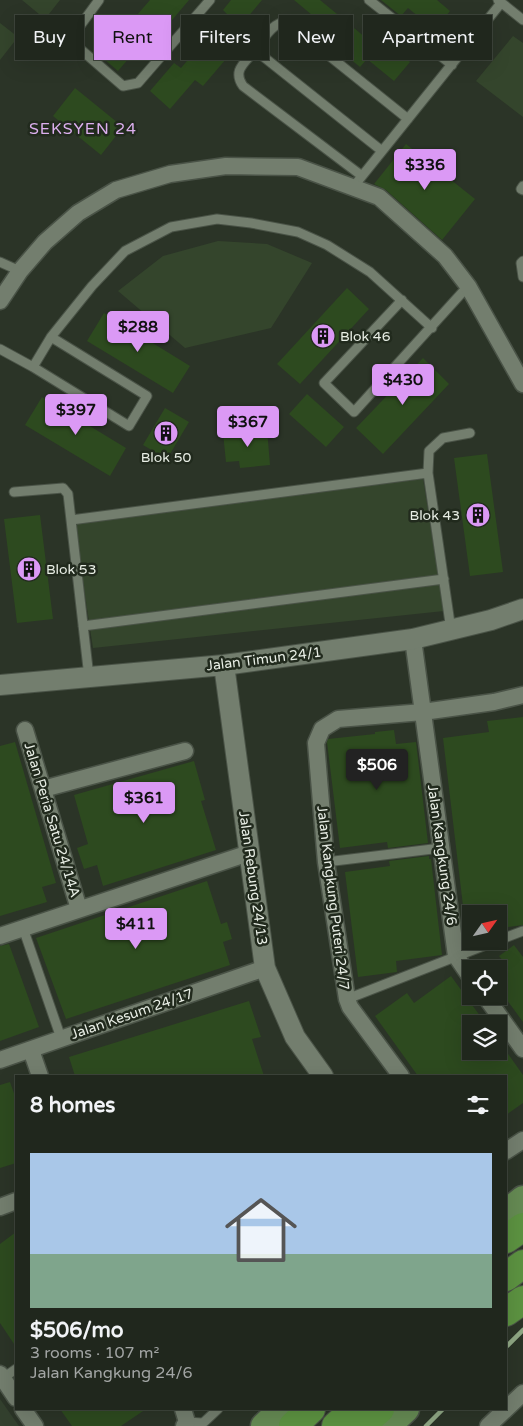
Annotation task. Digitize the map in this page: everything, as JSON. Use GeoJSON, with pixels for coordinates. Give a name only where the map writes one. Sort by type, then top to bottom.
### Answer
{"type":"FeatureCollection","features":[{"type":"Feature","properties":{"kind":"highway"},"geometry":{"type":"LineString","coordinates":[[507,1238],[523,1227]]}},
{"type":"Feature","properties":{"kind":"highway"},"geometry":{"type":"LineString","coordinates":[[507,1311],[523,1301]]}},
{"type":"Feature","properties":{"kind":"highway"},"geometry":{"type":"LineString","coordinates":[[293,1426],[310,1410]]}},
{"type":"Feature","properties":{"kind":"main road"},"geometry":{"type":"LineString","coordinates":[[507,1195],[523,1187]]}},
{"type":"Feature","properties":{"kind":"main road"},"geometry":{"type":"LineString","coordinates":[[507,1212],[523,1199]]}},
{"type":"Feature","properties":{"kind":"main road"},"geometry":{"type":"LineString","coordinates":[[507,1315],[523,1301]]}},
{"type":"Feature","properties":{"kind":"main road"},"geometry":{"type":"LineString","coordinates":[[264,1426],[281,1410]]}},
{"type":"Feature","properties":{"kind":"main road"},"geometry":{"type":"LineString","coordinates":[[364,1420],[402,1410]]}},
{"type":"Feature","properties":{"kind":"street"},"geometry":{"type":"LineString","coordinates":[[0,301],[20,271],[45,242],[78,213],[116,190],[170,174],[226,166],[298,167],[358,181],[379,197],[445,256],[468,286],[523,384]]}},
{"type":"Feature","properties":{"kind":"street","name":"Jalan Timun 24/1"},"geometry":{"type":"LineString","coordinates":[[0,685],[224,665],[413,639],[491,620],[523,609]]}},
{"type":"Feature","properties":{"kind":"street","name":"Jalan Kangkung 24/6"},"geometry":{"type":"LineString","coordinates":[[413,639],[456,956],[462,965]]}},
{"type":"Feature","properties":{"kind":"street","name":"Jalan Rebung 24/13"},"geometry":{"type":"LineString","coordinates":[[224,665],[265,968],[295,1037],[322,1075]]}},
{"type":"Feature","properties":{"kind":"street","name":"Jalan Kangkung Puteri 24/7"},"geometry":{"type":"LineString","coordinates":[[399,1075],[350,1007],[347,999],[326,862],[316,744],[322,730],[338,719],[423,712],[494,702],[523,695]]}},
{"type":"Feature","properties":{"kind":"street","name":"Jalan Peria Satu 24/14A"},"geometry":{"type":"LineString","coordinates":[[25,730],[79,909]]}},
{"type":"Feature","properties":{"kind":"street"},"geometry":{"type":"LineString","coordinates":[[43,789],[185,751]]}},
{"type":"Feature","properties":{"kind":"street"},"geometry":{"type":"LineString","coordinates":[[0,936],[249,853]]}},
{"type":"Feature","properties":{"kind":"street","name":"Jalan Kesum 24/17"},"geometry":{"type":"LineString","coordinates":[[0,1060],[265,968]]}},
{"type":"Feature","properties":{"kind":"street"},"geometry":{"type":"LineString","coordinates":[[491,1005],[523,1049]]}},
{"type":"Feature","properties":{"kind":"street"},"geometry":{"type":"LineString","coordinates":[[31,1050],[40,1075]]}},
{"type":"Feature","properties":{"kind":"street"},"geometry":{"type":"LineString","coordinates":[[507,1150],[523,1140]]}},
{"type":"Feature","properties":{"kind":"street"},"geometry":{"type":"LineString","coordinates":[[0,1207],[15,1201]]}},
{"type":"Feature","properties":{"kind":"street"},"geometry":{"type":"LineString","coordinates":[[1,1376],[15,1397]]}},
{"type":"Feature","properties":{"kind":"street"},"geometry":{"type":"LineString","coordinates":[[507,1408],[523,1393]]}},
{"type":"Feature","properties":{"kind":"street"},"geometry":{"type":"LineString","coordinates":[[24,1410],[35,1426]]}},
{"type":"Feature","properties":{"kind":"street"},"geometry":{"type":"LineString","coordinates":[[488,1426],[505,1410]]}},
{"type":"Feature","properties":{"kind":"lane"},"geometry":{"type":"LineString","coordinates":[[99,0],[77,30],[78,48],[123,86],[138,83],[210,0]]}},
{"type":"Feature","properties":{"kind":"lane"},"geometry":{"type":"LineString","coordinates":[[369,0],[452,65]]}},
{"type":"Feature","properties":{"kind":"lane"},"geometry":{"type":"LineString","coordinates":[[247,60],[238,71],[238,77],[243,86],[358,181],[452,65],[500,1],[523,20]]}},
{"type":"Feature","properties":{"kind":"lane"},"geometry":{"type":"LineString","coordinates":[[269,33],[277,24],[282,21],[287,22],[408,119]]}},
{"type":"Feature","properties":{"kind":"lane"},"geometry":{"type":"LineString","coordinates":[[268,60],[382,151]]}},
{"type":"Feature","properties":{"kind":"lane"},"geometry":{"type":"LineString","coordinates":[[523,186],[521,189],[523,190]]}},
{"type":"Feature","properties":{"kind":"lane"},"geometry":{"type":"LineString","coordinates":[[33,367],[51,337],[124,250],[171,227],[217,219],[298,232],[326,245],[370,272],[432,328]]}},
{"type":"Feature","properties":{"kind":"lane"},"geometry":{"type":"LineString","coordinates":[[523,261],[521,264],[523,277]]}},
{"type":"Feature","properties":{"kind":"lane"},"geometry":{"type":"LineString","coordinates":[[0,262],[20,271]]}},
{"type":"Feature","properties":{"kind":"lane"},"geometry":{"type":"LineString","coordinates":[[402,300],[324,383],[354,412],[468,286]]}},
{"type":"Feature","properties":{"kind":"lane"},"geometry":{"type":"LineString","coordinates":[[0,349],[129,426],[148,396],[51,337]]}},
{"type":"Feature","properties":{"kind":"lane"},"geometry":{"type":"LineString","coordinates":[[451,630],[428,473],[429,451],[443,438],[470,433]]}},
{"type":"Feature","properties":{"kind":"lane"},"geometry":{"type":"LineString","coordinates":[[71,520],[428,473]]}},
{"type":"Feature","properties":{"kind":"lane"},"geometry":{"type":"LineString","coordinates":[[14,492],[63,488],[68,494],[88,678]]}},
{"type":"Feature","properties":{"kind":"lane"},"geometry":{"type":"LineString","coordinates":[[83,626],[444,579]]}},
{"type":"Feature","properties":{"kind":"lane"},"geometry":{"type":"LineString","coordinates":[[326,862],[441,848]]}},
{"type":"Feature","properties":{"kind":"lane"},"geometry":{"type":"LineString","coordinates":[[23,928],[61,1038]]}},
{"type":"Feature","properties":{"kind":"lane"},"geometry":{"type":"LineString","coordinates":[[508,937],[523,931]]}},
{"type":"Feature","properties":{"kind":"lane"},"geometry":{"type":"LineString","coordinates":[[347,999],[473,950]]}},
{"type":"Feature","properties":{"kind":"lane"},"geometry":{"type":"LineString","coordinates":[[1,1376],[15,1369]]}},
{"type":"Feature","properties":{"kind":"lane"},"geometry":{"type":"LineString","coordinates":[[185,1419],[203,1423],[217,1410]]}},
{"type":"Feature","properties":{"kind":"shaded area"},"geometry":{"type":"Polygon","coordinates":[[[22,0],[60,0],[48,15],[40,15],[22,0]]]}},
{"type":"Feature","properties":{"kind":"shaded area"},"geometry":{"type":"Polygon","coordinates":[[[0,23],[15,35],[15,41],[0,60],[0,23]]]}},
{"type":"Feature","properties":{"kind":"shaded area"},"geometry":{"type":"Polygon","coordinates":[[[513,36],[523,43],[523,117],[476,81],[513,36]]]}},
{"type":"Feature","properties":{"kind":"shaded area"},"geometry":{"type":"Polygon","coordinates":[[[218,241],[267,244],[312,263],[271,328],[185,348],[118,291],[163,256],[218,241]]]}},
{"type":"Feature","properties":{"kind":"shaded area"},"geometry":{"type":"Polygon","coordinates":[[[423,479],[444,611],[93,648],[74,522],[423,479]]]}},
{"type":"Feature","properties":{"kind":"shaded area"},"geometry":{"type":"Polygon","coordinates":[[[0,1399],[19,1426],[0,1426],[0,1399]]]}},
{"type":"Feature","properties":{"kind":"building"},"geometry":{"type":"Polygon","coordinates":[[[150,0],[189,0],[171,21],[171,15],[137,15],[150,0]]]}},
{"type":"Feature","properties":{"kind":"building"},"geometry":{"type":"Polygon","coordinates":[[[231,0],[262,0],[249,15],[226,15],[223,10],[231,0]]]}},
{"type":"Feature","properties":{"kind":"building"},"geometry":{"type":"Polygon","coordinates":[[[294,0],[320,0],[338,15],[312,15],[294,0]]]}},
{"type":"Feature","properties":{"kind":"building"},"geometry":{"type":"Polygon","coordinates":[[[381,0],[437,0],[450,11],[447,15],[417,15],[408,8],[400,15],[381,0]]]}},
{"type":"Feature","properties":{"kind":"building"},"geometry":{"type":"Polygon","coordinates":[[[353,27],[363,35],[363,60],[366,60],[360,67],[351,60],[353,60],[353,27]]]}},
{"type":"Feature","properties":{"kind":"building"},"geometry":{"type":"Polygon","coordinates":[[[105,60],[127,60],[118,71],[105,60]]]}},
{"type":"Feature","properties":{"kind":"building"},"geometry":{"type":"Polygon","coordinates":[[[188,60],[225,60],[203,86],[195,80],[170,109],[150,91],[174,63],[181,68],[188,60]]]}},
{"type":"Feature","properties":{"kind":"building"},"geometry":{"type":"Polygon","coordinates":[[[368,60],[408,60],[410,62],[394,81],[368,60]]]}},
{"type":"Feature","properties":{"kind":"building"},"geometry":{"type":"Polygon","coordinates":[[[75,88],[123,127],[101,155],[53,116],[75,88]]]}},
{"type":"Feature","properties":{"kind":"building"},"geometry":{"type":"Polygon","coordinates":[[[406,144],[475,199],[442,240],[386,190],[374,184],[406,144]]]}},
{"type":"Feature","properties":{"kind":"building","name":"Blok 46"},"geometry":{"type":"Polygon","coordinates":[[[347,288],[369,309],[300,384],[277,364],[347,288]]]}},
{"type":"Feature","properties":{"kind":"building"},"geometry":{"type":"Polygon","coordinates":[[[104,313],[190,366],[173,393],[87,341],[104,313]]]}},
{"type":"Feature","properties":{"kind":"building"},"geometry":{"type":"Polygon","coordinates":[[[423,358],[449,384],[383,454],[356,428],[423,358]]]}},
{"type":"Feature","properties":{"kind":"building"},"geometry":{"type":"Polygon","coordinates":[[[307,394],[344,427],[326,447],[289,414],[307,394]]]}},
{"type":"Feature","properties":{"kind":"building"},"geometry":{"type":"Polygon","coordinates":[[[42,397],[126,448],[110,476],[25,425],[42,397]]]}},
{"type":"Feature","properties":{"kind":"building","name":"Blok 50"},"geometry":{"type":"Polygon","coordinates":[[[165,408],[189,422],[167,459],[143,445],[165,408]]]}},
{"type":"Feature","properties":{"kind":"building"},"geometry":{"type":"Polygon","coordinates":[[[267,429],[270,465],[240,468],[239,461],[226,462],[223,433],[267,429]]]}},
{"type":"Feature","properties":{"kind":"building","name":"Blok 43"},"geometry":{"type":"Polygon","coordinates":[[[487,454],[503,572],[470,576],[454,458],[487,454]]]}},
{"type":"Feature","properties":{"kind":"building","name":"Blok 53"},"geometry":{"type":"Polygon","coordinates":[[[40,515],[53,619],[17,623],[4,519],[40,515]]]}},
{"type":"Feature","properties":{"kind":"building"},"geometry":{"type":"Polygon","coordinates":[[[523,717],[523,925],[508,927],[508,905],[463,905],[443,738],[489,732],[487,721],[523,717]]]}},
{"type":"Feature","properties":{"kind":"building"},"geometry":{"type":"Polygon","coordinates":[[[394,730],[396,744],[416,742],[428,843],[388,848],[387,842],[340,848],[328,739],[394,730]]]}},
{"type":"Feature","properties":{"kind":"building"},"geometry":{"type":"Polygon","coordinates":[[[15,742],[56,883],[42,887],[47,902],[0,916],[0,746],[15,742]]]}},
{"type":"Feature","properties":{"kind":"building"},"geometry":{"type":"Polygon","coordinates":[[[194,761],[205,800],[201,801],[216,850],[103,886],[97,865],[84,869],[77,848],[88,844],[74,795],[194,761]]]}},
{"type":"Feature","properties":{"kind":"building"},"geometry":{"type":"Polygon","coordinates":[[[429,856],[429,859],[431,859],[442,955],[396,961],[397,972],[358,977],[345,872],[390,866],[389,861],[429,856]]]}},
{"type":"Feature","properties":{"kind":"building"},"geometry":{"type":"Polygon","coordinates":[[[207,881],[221,924],[227,922],[232,939],[223,942],[230,965],[66,1019],[36,938],[207,881]]]}},
{"type":"Feature","properties":{"kind":"building"},"geometry":{"type":"Polygon","coordinates":[[[9,944],[39,1027],[0,1041],[0,946],[9,944]]]}},
{"type":"Feature","properties":{"kind":"building"},"geometry":{"type":"Polygon","coordinates":[[[514,945],[523,957],[523,1022],[507,1000],[507,960],[502,960],[499,956],[514,945]]]}},
{"type":"Feature","properties":{"kind":"building"},"geometry":{"type":"Polygon","coordinates":[[[451,976],[462,991],[462,1005],[472,1005],[479,1015],[462,1015],[462,1060],[507,1060],[507,1052],[523,1075],[523,1103],[507,1114],[507,1075],[417,1075],[375,1016],[407,993],[414,1003],[451,976]]]}},
{"type":"Feature","properties":{"kind":"building"},"geometry":{"type":"Polygon","coordinates":[[[249,1001],[261,1037],[252,1039],[264,1075],[75,1075],[69,1057],[249,1001]]]}},
{"type":"Feature","properties":{"kind":"building"},"geometry":{"type":"Polygon","coordinates":[[[10,1082],[15,1096],[15,1163],[0,1168],[0,1085],[10,1082]]]}},
{"type":"Feature","properties":{"kind":"building"},"geometry":{"type":"Polygon","coordinates":[[[15,1233],[15,1346],[0,1323],[0,1244],[15,1233]]]}},
{"type":"Feature","properties":{"kind":"building"},"geometry":{"type":"Polygon","coordinates":[[[61,1410],[145,1410],[121,1426],[72,1426],[61,1410]]]}},
{"type":"Feature","properties":{"kind":"waterway"},"geometry":{"type":"LineString","coordinates":[[507,1346],[523,1330]]}},
{"type":"Feature","properties":{"kind":"waterway"},"geometry":{"type":"LineString","coordinates":[[426,1426],[442,1410]]}},
{"type":"Feature","properties":{"kind":"place","name":"Blok 46"},"geometry":{"type":"Point","coordinates":[323,336]}},
{"type":"Feature","properties":{"kind":"place","name":"Blok 50"},"geometry":{"type":"Point","coordinates":[166,433]}},
{"type":"Feature","properties":{"kind":"place","name":"Blok 43"},"geometry":{"type":"Point","coordinates":[478,515]}},
{"type":"Feature","properties":{"kind":"place","name":"Blok 53"},"geometry":{"type":"Point","coordinates":[29,569]}},
{"type":"Feature","properties":{"kind":"district","name":"SEKSYEN 24"},"geometry":{"type":"Point","coordinates":[83,129]}}]}
